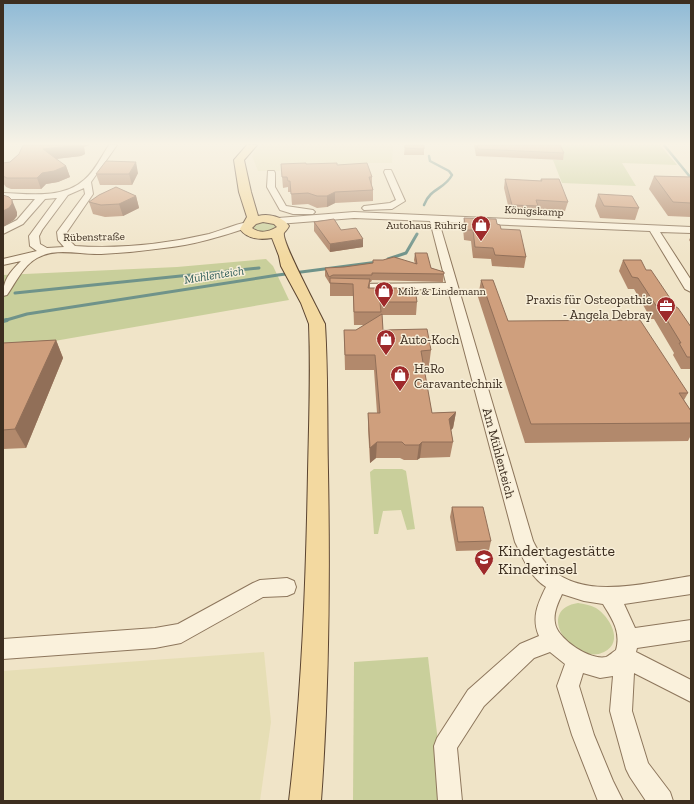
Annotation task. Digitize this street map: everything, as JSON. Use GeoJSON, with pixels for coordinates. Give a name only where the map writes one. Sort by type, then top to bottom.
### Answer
{"type":"FeatureCollection","features":[{"type":"Feature","properties":{"kind":"main road"},"geometry":{"type":"LineString","coordinates":[[243,183],[253,217],[253,229],[291,271]]}},
{"type":"Feature","properties":{"kind":"main road"},"geometry":{"type":"LineString","coordinates":[[252,183],[259,207],[264,215],[277,225],[278,240],[291,271],[317,324],[317,578],[314,696],[305,801]]}},
{"type":"Feature","properties":{"kind":"main road"},"geometry":{"type":"LineString","coordinates":[[253,229],[277,225]]}},
{"type":"Feature","properties":{"kind":"street"},"geometry":{"type":"LineString","coordinates":[[3,196],[43,196],[65,193],[86,183]]}},
{"type":"Feature","properties":{"kind":"street"},"geometry":{"type":"LineString","coordinates":[[72,249],[63,240],[62,232],[90,194],[87,183]]}},
{"type":"Feature","properties":{"kind":"street"},"geometry":{"type":"LineString","coordinates":[[271,183],[271,187],[283,208],[292,211],[364,212],[392,206],[401,202],[393,183]]}},
{"type":"Feature","properties":{"kind":"street"},"geometry":{"type":"LineString","coordinates":[[46,251],[35,246],[34,236],[38,228],[65,193]]}},
{"type":"Feature","properties":{"kind":"street"},"geometry":{"type":"LineString","coordinates":[[3,231],[20,222],[43,196]]}},
{"type":"Feature","properties":{"kind":"street","name":"Königskamp"},"geometry":{"type":"LineString","coordinates":[[277,225],[326,216],[364,212],[376,216]]}},
{"type":"Feature","properties":{"kind":"street","name":"Königskamp"},"geometry":{"type":"LineString","coordinates":[[277,225],[376,216],[691,230]]}},
{"type":"Feature","properties":{"kind":"street","name":"Am Mühlenteich"},"geometry":{"type":"LineString","coordinates":[[434,219],[524,542],[532,559],[546,576],[558,583]]}},
{"type":"Feature","properties":{"kind":"street","name":"Rübenstraße"},"geometry":{"type":"LineString","coordinates":[[3,262],[33,256],[46,251],[72,249],[99,251],[138,248],[166,245],[253,229]]}},
{"type":"Feature","properties":{"kind":"street"},"geometry":{"type":"LineString","coordinates":[[654,229],[691,289]]}},
{"type":"Feature","properties":{"kind":"street"},"geometry":{"type":"LineString","coordinates":[[3,293],[16,272],[33,256]]}},
{"type":"Feature","properties":{"kind":"street"},"geometry":{"type":"LineString","coordinates":[[340,287],[453,286]]}},
{"type":"Feature","properties":{"kind":"street"},"geometry":{"type":"LineString","coordinates":[[691,585],[608,596],[583,592],[558,583],[546,607],[545,624],[553,640],[566,653],[577,660],[592,666],[609,667],[627,648],[691,630]]}},
{"type":"Feature","properties":{"kind":"street"},"geometry":{"type":"LineString","coordinates":[[3,649],[155,638],[181,633],[260,589],[286,587]]}},
{"type":"Feature","properties":{"kind":"street"},"geometry":{"type":"LineString","coordinates":[[608,596],[621,616],[627,648],[621,711],[638,769],[661,801]]}},
{"type":"Feature","properties":{"kind":"street"},"geometry":{"type":"LineString","coordinates":[[450,801],[445,746],[476,698],[527,651],[553,640]]}},
{"type":"Feature","properties":{"kind":"street"},"geometry":{"type":"LineString","coordinates":[[627,648],[691,691]]}},
{"type":"Feature","properties":{"kind":"street"},"geometry":{"type":"LineString","coordinates":[[577,660],[568,686],[583,735],[604,789],[611,801]]}},
{"type":"Feature","properties":{"kind":"shaded area"},"geometry":{"type":"Polygon","coordinates":[[[264,652],[271,722],[260,801],[3,801],[3,671],[264,652]]]}},
{"type":"Feature","properties":{"kind":"green space"},"geometry":{"type":"Polygon","coordinates":[[[562,183],[634,183],[636,186],[562,183]]]}},
{"type":"Feature","properties":{"kind":"green space"},"geometry":{"type":"Polygon","coordinates":[[[261,221],[278,224],[276,230],[260,233],[252,228],[252,226],[261,221]]]}},
{"type":"Feature","properties":{"kind":"green space"},"geometry":{"type":"Polygon","coordinates":[[[266,259],[273,266],[289,300],[3,350],[3,275],[177,267],[266,259]]]}},
{"type":"Feature","properties":{"kind":"green space"},"geometry":{"type":"Polygon","coordinates":[[[374,469],[402,469],[406,471],[415,529],[407,530],[401,510],[383,511],[378,534],[374,534],[370,472],[374,469]]]}},
{"type":"Feature","properties":{"kind":"green space"},"geometry":{"type":"Polygon","coordinates":[[[578,603],[596,608],[610,623],[613,629],[613,642],[610,648],[604,652],[592,654],[581,652],[571,645],[563,636],[559,626],[559,616],[565,608],[578,603]]]}},
{"type":"Feature","properties":{"kind":"green space"},"geometry":{"type":"Polygon","coordinates":[[[428,657],[445,801],[353,801],[354,662],[428,657]]]}},
{"type":"Feature","properties":{"kind":"building"},"geometry":{"type":"Polygon","coordinates":[[[290,183],[371,183],[373,190],[335,192],[327,196],[317,196],[308,193],[291,194],[290,183]]]}},
{"type":"Feature","properties":{"kind":"building"},"geometry":{"type":"Polygon","coordinates":[[[506,183],[560,183],[568,202],[536,200],[538,206],[512,205],[506,183]]]}},
{"type":"Feature","properties":{"kind":"building"},"geometry":{"type":"Polygon","coordinates":[[[659,183],[691,183],[691,203],[673,202],[659,183]]]}},
{"type":"Feature","properties":{"kind":"building"},"geometry":{"type":"Polygon","coordinates":[[[116,187],[136,196],[119,204],[101,205],[89,202],[99,195],[116,187]]]}},
{"type":"Feature","properties":{"kind":"building"},"geometry":{"type":"Polygon","coordinates":[[[598,194],[632,196],[639,208],[604,206],[598,194]]]}},
{"type":"Feature","properties":{"kind":"building"},"geometry":{"type":"Polygon","coordinates":[[[3,195],[12,200],[12,204],[9,208],[3,211],[3,195]]]}},
{"type":"Feature","properties":{"kind":"building"},"geometry":{"type":"Polygon","coordinates":[[[464,218],[496,219],[497,224],[500,225],[501,229],[520,230],[526,257],[495,255],[493,248],[475,247],[473,230],[466,230],[464,218]]]}},
{"type":"Feature","properties":{"kind":"building"},"geometry":{"type":"Polygon","coordinates":[[[334,219],[341,230],[356,228],[363,239],[330,244],[314,222],[334,219]]]}},
{"type":"Feature","properties":{"kind":"building"},"geometry":{"type":"Polygon","coordinates":[[[415,253],[427,253],[431,268],[444,272],[444,274],[372,273],[372,275],[333,275],[329,277],[325,268],[373,263],[373,260],[383,260],[394,257],[417,264],[415,253]]]}},
{"type":"Feature","properties":{"kind":"building"},"geometry":{"type":"Polygon","coordinates":[[[623,260],[641,260],[646,270],[651,270],[678,308],[691,327],[691,357],[687,357],[679,343],[681,343],[659,307],[657,307],[638,278],[632,277],[623,260]]]}},
{"type":"Feature","properties":{"kind":"building"},"geometry":{"type":"Polygon","coordinates":[[[330,278],[370,279],[368,288],[415,288],[417,302],[380,302],[381,312],[354,312],[353,284],[330,283],[330,278]]]}},
{"type":"Feature","properties":{"kind":"building"},"geometry":{"type":"Polygon","coordinates":[[[481,280],[493,280],[508,321],[640,320],[688,393],[679,393],[691,411],[691,423],[531,424],[481,280]]]}},
{"type":"Feature","properties":{"kind":"building"},"geometry":{"type":"Polygon","coordinates":[[[382,314],[383,330],[427,329],[431,350],[421,351],[432,413],[456,412],[449,419],[453,442],[422,442],[419,445],[405,445],[402,442],[377,442],[370,448],[368,413],[380,413],[375,355],[345,355],[344,330],[356,330],[382,314]]]}},
{"type":"Feature","properties":{"kind":"building"},"geometry":{"type":"Polygon","coordinates":[[[56,340],[15,429],[3,430],[3,343],[56,340]]]}},
{"type":"Feature","properties":{"kind":"building"},"geometry":{"type":"Polygon","coordinates":[[[452,507],[483,507],[491,541],[458,542],[452,507]]]}},
{"type":"Feature","properties":{"kind":"waterway","name":"Mühlenteich"},"geometry":{"type":"LineString","coordinates":[[424,205],[430,195],[446,183]]}},
{"type":"Feature","properties":{"kind":"waterway","name":"Mühlenteich"},"geometry":{"type":"LineString","coordinates":[[388,259],[406,253],[417,234]]}},
{"type":"Feature","properties":{"kind":"waterway","name":"Mühlenteich"},"geometry":{"type":"LineString","coordinates":[[7,320],[3,321],[27,314],[278,275],[378,262]]}},
{"type":"Feature","properties":{"kind":"waterway"},"geometry":{"type":"LineString","coordinates":[[15,293],[259,268]]}},
{"type":"Feature","properties":{"kind":"place","name":"Autohaus Ruhrig"},"geometry":{"type":"Point","coordinates":[481,242]}},
{"type":"Feature","properties":{"kind":"place","name":"Milz & Lindemann"},"geometry":{"type":"Point","coordinates":[384,308]}},
{"type":"Feature","properties":{"kind":"place","name":"Praxis für Osteopathie - Angela Debray"},"geometry":{"type":"Point","coordinates":[666,323]}},
{"type":"Feature","properties":{"kind":"place","name":"Auto-Koch"},"geometry":{"type":"Point","coordinates":[386,356]}},
{"type":"Feature","properties":{"kind":"place","name":"HaRo Caravantechnik"},"geometry":{"type":"Point","coordinates":[400,392]}},
{"type":"Feature","properties":{"kind":"place","name":"Kindertagestätte Kinderinsel"},"geometry":{"type":"Point","coordinates":[484,576]}}]}
